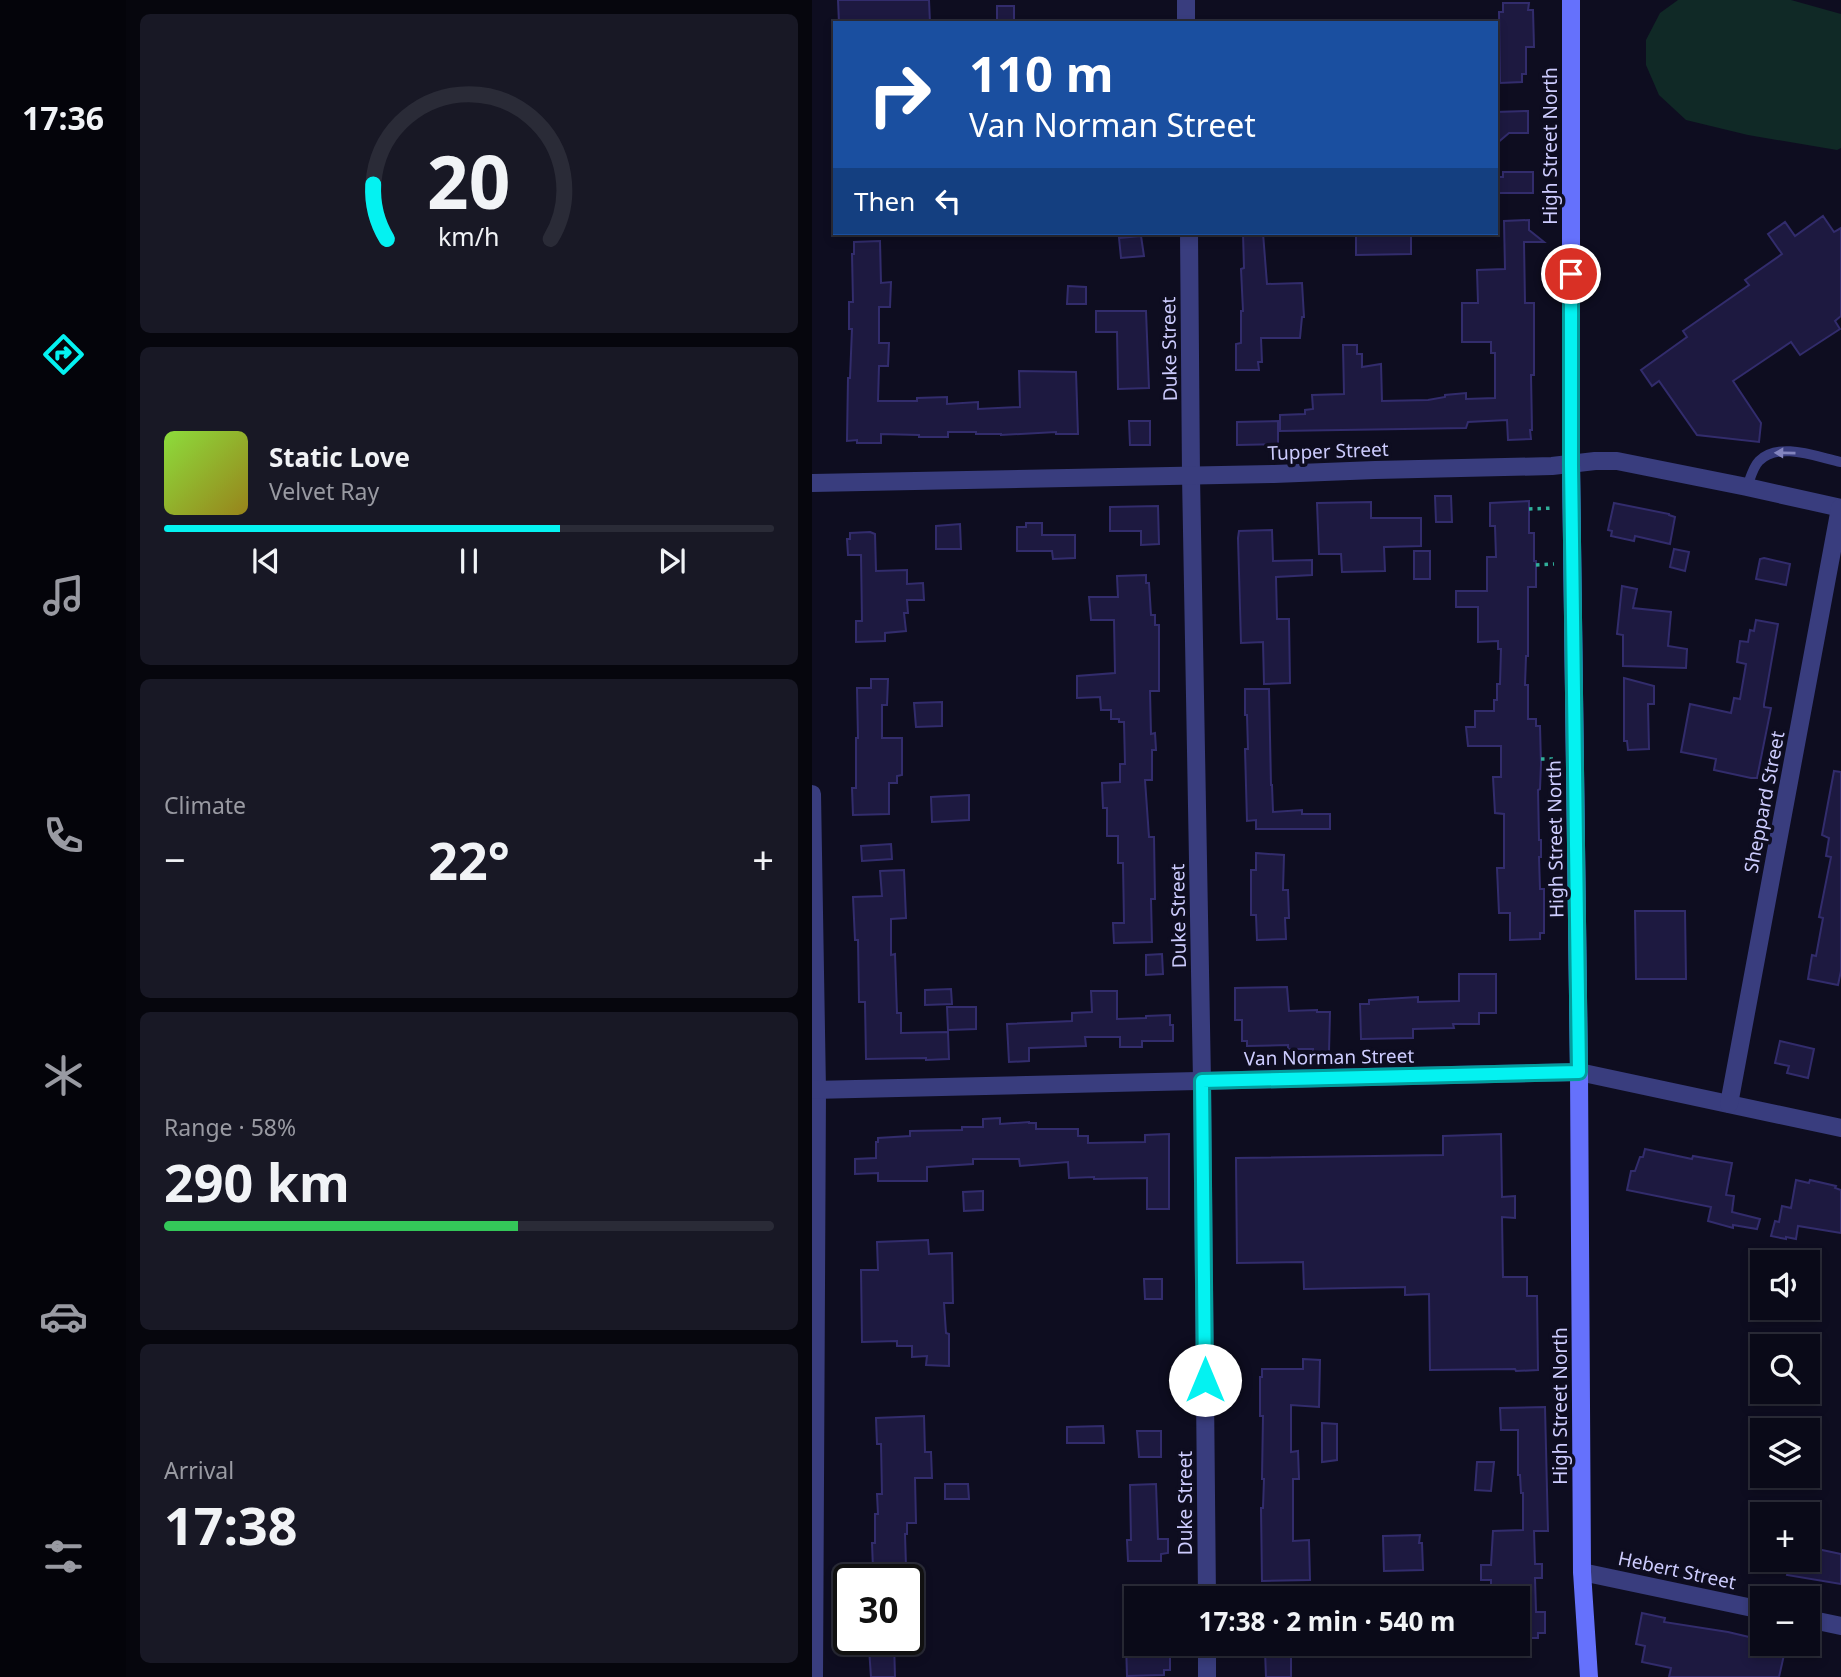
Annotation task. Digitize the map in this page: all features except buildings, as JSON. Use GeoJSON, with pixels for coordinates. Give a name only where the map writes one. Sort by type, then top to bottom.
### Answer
{"type":"FeatureCollection","features":[{"type":"Feature","properties":{"kind":"main road","name":"High Street North"},"geometry":{"type":"LineString","coordinates":[[1571,0],[1571,465],[1582,1572],[1589,1677]]}},
{"type":"Feature","properties":{"kind":"street"},"geometry":{"type":"LineString","coordinates":[[1186,0],[1186,21]]}},
{"type":"Feature","properties":{"kind":"street","name":"Duke Street"},"geometry":{"type":"LineString","coordinates":[[1189,235],[1207,1586]]}},
{"type":"Feature","properties":{"kind":"street","name":"Tupper Street"},"geometry":{"type":"LineString","coordinates":[[812,484],[1191,476],[1571,465],[1617,461],[1841,508]]}},
{"type":"Feature","properties":{"kind":"street","name":"Sheppard Street"},"geometry":{"type":"LineString","coordinates":[[1729,1104],[1841,508]]}},
{"type":"Feature","properties":{"kind":"street"},"geometry":{"type":"LineString","coordinates":[[812,794],[814,1677]]}},
{"type":"Feature","properties":{"kind":"street","name":"Van Norman Street"},"geometry":{"type":"LineString","coordinates":[[814,1090],[1579,1072],[1841,1128]]}},
{"type":"Feature","properties":{"kind":"street","name":"Hebert Street"},"geometry":{"type":"LineString","coordinates":[[1582,1572],[1750,1607]]}},
{"type":"Feature","properties":{"kind":"street"},"geometry":{"type":"LineString","coordinates":[[1820,1622],[1841,1626]]}},
{"type":"Feature","properties":{"kind":"street"},"geometry":{"type":"LineString","coordinates":[[1207,1656],[1207,1677]]}},
{"type":"Feature","properties":{"kind":"lane"},"geometry":{"type":"LineString","coordinates":[[1747,487],[1757,463],[1771,452],[1790,451],[1841,462]]}},
{"type":"Feature","properties":{"kind":"path"},"geometry":{"type":"LineString","coordinates":[[1529,509],[1553,508]]}},
{"type":"Feature","properties":{"kind":"path"},"geometry":{"type":"LineString","coordinates":[[1536,565],[1554,564]]}},
{"type":"Feature","properties":{"kind":"path"},"geometry":{"type":"LineString","coordinates":[[1541,759],[1558,759]]}},
{"type":"Feature","properties":{"kind":"green space"},"geometry":{"type":"Polygon","coordinates":[[[1678,0],[1791,0],[1841,14],[1841,148],[1837,150],[1748,135],[1686,120],[1659,95],[1646,65],[1646,40],[1660,13],[1678,0]]]}},
{"type":"Feature","properties":{"kind":"route"},"geometry":{"type":"LineString","coordinates":[[1205,1380],[1202,1081],[1579,1072],[1571,274]]}}]}
